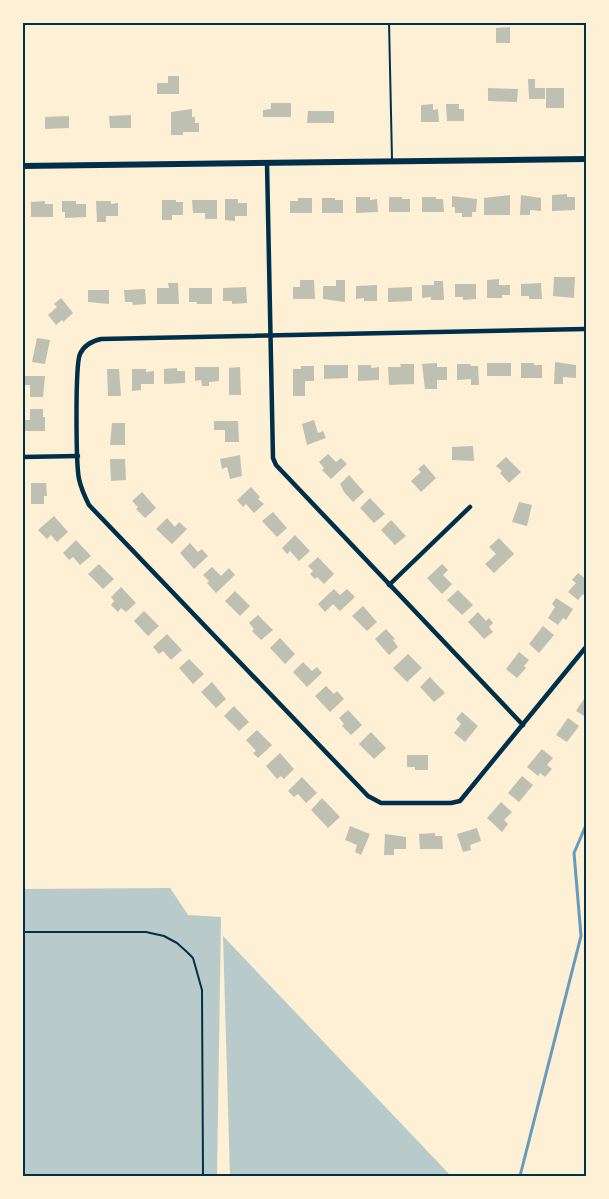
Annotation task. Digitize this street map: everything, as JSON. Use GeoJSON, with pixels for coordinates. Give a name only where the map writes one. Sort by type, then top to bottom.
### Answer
{"type":"FeatureCollection","features":[{"type":"Feature","properties":{"kind":"street"},"geometry":{"type":"LineString","coordinates":[[22,166],[586,159]]}},
{"type":"Feature","properties":{"kind":"street"},"geometry":{"type":"LineString","coordinates":[[267,163],[269,335],[273,458],[276,465],[523,725]]}},
{"type":"Feature","properties":{"kind":"street"},"geometry":{"type":"LineString","coordinates":[[586,329],[101,339],[87,345],[78,358],[76,368],[79,480],[89,505],[374,800],[381,803],[460,801],[586,647]]}},
{"type":"Feature","properties":{"kind":"street"},"geometry":{"type":"LineString","coordinates":[[22,457],[78,456]]}},
{"type":"Feature","properties":{"kind":"street"},"geometry":{"type":"LineString","coordinates":[[389,585],[470,507]]}},
{"type":"Feature","properties":{"kind":"lane"},"geometry":{"type":"LineString","coordinates":[[389,22],[392,162]]}},
{"type":"Feature","properties":{"kind":"lane"},"geometry":{"type":"LineString","coordinates":[[22,932],[146,932],[171,939],[193,958],[202,990],[203,1176]]}},
{"type":"Feature","properties":{"kind":"shaded area"},"geometry":{"type":"Polygon","coordinates":[[[170,888],[188,915],[221,917],[217,1176],[23,1176],[22,889],[170,888]]]}},
{"type":"Feature","properties":{"kind":"shaded area"},"geometry":{"type":"Polygon","coordinates":[[[223,936],[451,1176],[230,1176],[223,936]]]}},
{"type":"Feature","properties":{"kind":"building"},"geometry":{"type":"Polygon","coordinates":[[[510,27],[510,43],[496,43],[496,28],[510,27]]]}},
{"type":"Feature","properties":{"kind":"building"},"geometry":{"type":"Polygon","coordinates":[[[168,76],[179,76],[179,94],[157,94],[157,83],[168,83],[168,76]]]}},
{"type":"Feature","properties":{"kind":"building"},"geometry":{"type":"Polygon","coordinates":[[[528,79],[535,79],[535,88],[545,88],[545,99],[529,99],[528,79]]]}},
{"type":"Feature","properties":{"kind":"building"},"geometry":{"type":"Polygon","coordinates":[[[488,88],[518,89],[517,102],[488,101],[488,88]]]}},
{"type":"Feature","properties":{"kind":"building"},"geometry":{"type":"Polygon","coordinates":[[[546,88],[564,88],[564,108],[546,108],[546,88]]]}},
{"type":"Feature","properties":{"kind":"building"},"geometry":{"type":"Polygon","coordinates":[[[271,103],[291,103],[291,117],[263,117],[263,110],[271,109],[271,103]]]}},
{"type":"Feature","properties":{"kind":"building"},"geometry":{"type":"Polygon","coordinates":[[[433,104],[433,110],[438,109],[439,122],[421,122],[421,105],[433,104]]]}},
{"type":"Feature","properties":{"kind":"building"},"geometry":{"type":"Polygon","coordinates":[[[446,104],[459,104],[459,109],[464,109],[464,121],[447,121],[446,104]]]}},
{"type":"Feature","properties":{"kind":"building"},"geometry":{"type":"Polygon","coordinates":[[[192,109],[195,123],[199,123],[199,132],[171,135],[171,112],[192,109]]]}},
{"type":"Feature","properties":{"kind":"building"},"geometry":{"type":"Polygon","coordinates":[[[308,111],[334,111],[334,123],[307,123],[308,111]]]}},
{"type":"Feature","properties":{"kind":"building"},"geometry":{"type":"Polygon","coordinates":[[[131,115],[131,128],[110,128],[109,116],[131,115]]]}},
{"type":"Feature","properties":{"kind":"building"},"geometry":{"type":"Polygon","coordinates":[[[69,116],[69,128],[45,129],[45,117],[69,116]]]}},
{"type":"Feature","properties":{"kind":"building"},"geometry":{"type":"Polygon","coordinates":[[[567,194],[567,197],[575,197],[575,210],[552,211],[552,195],[567,194]]]}},
{"type":"Feature","properties":{"kind":"building"},"geometry":{"type":"Polygon","coordinates":[[[510,195],[510,215],[484,215],[484,198],[510,195]]]}},
{"type":"Feature","properties":{"kind":"building"},"geometry":{"type":"Polygon","coordinates":[[[521,195],[541,198],[541,211],[530,210],[530,215],[520,215],[521,195]]]}},
{"type":"Feature","properties":{"kind":"building"},"geometry":{"type":"Polygon","coordinates":[[[452,196],[477,199],[476,212],[472,212],[472,217],[462,217],[462,213],[455,213],[455,207],[452,207],[452,196]]]}},
{"type":"Feature","properties":{"kind":"building"},"geometry":{"type":"Polygon","coordinates":[[[356,197],[377,199],[378,212],[356,213],[356,197]]]}},
{"type":"Feature","properties":{"kind":"building"},"geometry":{"type":"Polygon","coordinates":[[[389,197],[410,199],[410,212],[389,212],[389,197]]]}},
{"type":"Feature","properties":{"kind":"building"},"geometry":{"type":"Polygon","coordinates":[[[422,197],[443,199],[444,212],[422,212],[422,197]]]}},
{"type":"Feature","properties":{"kind":"building"},"geometry":{"type":"Polygon","coordinates":[[[298,198],[312,198],[312,213],[290,213],[290,201],[298,201],[298,198]]]}},
{"type":"Feature","properties":{"kind":"building"},"geometry":{"type":"Polygon","coordinates":[[[322,198],[343,200],[343,213],[322,213],[322,198]]]}},
{"type":"Feature","properties":{"kind":"building"},"geometry":{"type":"Polygon","coordinates":[[[225,199],[238,199],[238,203],[247,203],[247,216],[235,216],[235,221],[225,220],[225,199]]]}},
{"type":"Feature","properties":{"kind":"building"},"geometry":{"type":"Polygon","coordinates":[[[162,200],[183,202],[183,215],[172,215],[172,220],[162,220],[162,200]]]}},
{"type":"Feature","properties":{"kind":"building"},"geometry":{"type":"Polygon","coordinates":[[[192,200],[217,200],[217,219],[205,219],[205,213],[193,213],[192,200]]]}},
{"type":"Feature","properties":{"kind":"building"},"geometry":{"type":"Polygon","coordinates":[[[45,201],[45,204],[53,204],[53,217],[31,217],[31,202],[45,201]]]}},
{"type":"Feature","properties":{"kind":"building"},"geometry":{"type":"Polygon","coordinates":[[[62,201],[86,204],[86,217],[65,218],[65,212],[62,212],[62,201]]]}},
{"type":"Feature","properties":{"kind":"building"},"geometry":{"type":"Polygon","coordinates":[[[96,201],[118,203],[118,216],[106,216],[106,222],[97,222],[96,201]]]}},
{"type":"Feature","properties":{"kind":"building"},"geometry":{"type":"Polygon","coordinates":[[[554,277],[575,277],[574,298],[553,296],[554,277]]]}},
{"type":"Feature","properties":{"kind":"building"},"geometry":{"type":"Polygon","coordinates":[[[499,279],[499,285],[510,285],[510,295],[502,295],[502,298],[487,298],[487,280],[499,279]]]}},
{"type":"Feature","properties":{"kind":"building"},"geometry":{"type":"Polygon","coordinates":[[[300,280],[314,280],[315,299],[293,299],[293,287],[300,287],[300,280]]]}},
{"type":"Feature","properties":{"kind":"building"},"geometry":{"type":"Polygon","coordinates":[[[336,280],[345,280],[345,302],[323,299],[323,286],[336,286],[336,280]]]}},
{"type":"Feature","properties":{"kind":"building"},"geometry":{"type":"Polygon","coordinates":[[[434,281],[443,281],[444,300],[431,300],[431,297],[422,298],[422,285],[434,285],[434,281]]]}},
{"type":"Feature","properties":{"kind":"building"},"geometry":{"type":"Polygon","coordinates":[[[168,283],[178,283],[179,304],[157,304],[157,288],[169,288],[168,283]]]}},
{"type":"Feature","properties":{"kind":"building"},"geometry":{"type":"Polygon","coordinates":[[[541,283],[542,299],[529,299],[529,296],[521,296],[521,284],[541,283]]]}},
{"type":"Feature","properties":{"kind":"building"},"geometry":{"type":"Polygon","coordinates":[[[455,284],[476,284],[476,299],[463,300],[463,297],[455,297],[455,284]]]}},
{"type":"Feature","properties":{"kind":"building"},"geometry":{"type":"Polygon","coordinates":[[[377,285],[377,301],[356,299],[356,286],[377,285]]]}},
{"type":"Feature","properties":{"kind":"building"},"geometry":{"type":"Polygon","coordinates":[[[246,287],[247,303],[232,304],[232,301],[223,301],[223,288],[246,287]]]}},
{"type":"Feature","properties":{"kind":"building"},"geometry":{"type":"Polygon","coordinates":[[[412,287],[412,301],[388,302],[388,288],[412,287]]]}},
{"type":"Feature","properties":{"kind":"building"},"geometry":{"type":"Polygon","coordinates":[[[189,288],[212,288],[212,304],[189,302],[189,288]]]}},
{"type":"Feature","properties":{"kind":"building"},"geometry":{"type":"Polygon","coordinates":[[[145,289],[146,304],[133,305],[132,302],[125,302],[124,290],[145,289]]]}},
{"type":"Feature","properties":{"kind":"building"},"geometry":{"type":"Polygon","coordinates":[[[88,290],[109,290],[109,304],[88,302],[88,290]]]}},
{"type":"Feature","properties":{"kind":"building"},"geometry":{"type":"Polygon","coordinates":[[[61,298],[73,313],[56,325],[48,315],[57,307],[54,304],[61,298]]]}},
{"type":"Feature","properties":{"kind":"building"},"geometry":{"type":"Polygon","coordinates":[[[37,338],[50,340],[45,364],[32,362],[37,338]]]}},
{"type":"Feature","properties":{"kind":"building"},"geometry":{"type":"Polygon","coordinates":[[[555,362],[576,365],[576,378],[563,377],[563,384],[554,384],[555,362]]]}},
{"type":"Feature","properties":{"kind":"building"},"geometry":{"type":"Polygon","coordinates":[[[437,363],[437,367],[447,367],[447,380],[437,380],[437,389],[425,389],[422,364],[437,363]]]}},
{"type":"Feature","properties":{"kind":"building"},"geometry":{"type":"Polygon","coordinates":[[[487,363],[511,363],[511,376],[487,376],[487,363]]]}},
{"type":"Feature","properties":{"kind":"building"},"geometry":{"type":"Polygon","coordinates":[[[521,363],[542,365],[542,378],[521,378],[521,363]]]}},
{"type":"Feature","properties":{"kind":"building"},"geometry":{"type":"Polygon","coordinates":[[[400,364],[414,364],[414,384],[389,385],[388,367],[401,367],[400,364]]]}},
{"type":"Feature","properties":{"kind":"building"},"geometry":{"type":"Polygon","coordinates":[[[457,364],[478,366],[479,385],[471,385],[471,379],[457,380],[457,364]]]}},
{"type":"Feature","properties":{"kind":"building"},"geometry":{"type":"Polygon","coordinates":[[[324,365],[348,365],[348,378],[324,379],[324,365]]]}},
{"type":"Feature","properties":{"kind":"building"},"geometry":{"type":"Polygon","coordinates":[[[358,365],[379,367],[379,380],[358,381],[358,365]]]}},
{"type":"Feature","properties":{"kind":"building"},"geometry":{"type":"Polygon","coordinates":[[[301,366],[314,366],[314,381],[305,381],[305,396],[293,396],[293,369],[301,369],[301,366]]]}},
{"type":"Feature","properties":{"kind":"building"},"geometry":{"type":"Polygon","coordinates":[[[195,367],[219,367],[219,381],[209,382],[209,386],[202,386],[201,380],[195,381],[195,367]]]}},
{"type":"Feature","properties":{"kind":"building"},"geometry":{"type":"Polygon","coordinates":[[[240,367],[241,395],[229,395],[229,368],[240,367]]]}},
{"type":"Feature","properties":{"kind":"building"},"geometry":{"type":"Polygon","coordinates":[[[177,368],[177,371],[185,371],[185,383],[164,384],[164,369],[177,368]]]}},
{"type":"Feature","properties":{"kind":"building"},"geometry":{"type":"Polygon","coordinates":[[[107,369],[119,369],[121,396],[108,396],[107,369]]]}},
{"type":"Feature","properties":{"kind":"building"},"geometry":{"type":"Polygon","coordinates":[[[132,369],[154,371],[154,384],[141,384],[141,390],[132,391],[132,369]]]}},
{"type":"Feature","properties":{"kind":"building"},"geometry":{"type":"Polygon","coordinates":[[[24,376],[45,376],[43,397],[30,397],[30,385],[23,385],[24,376]]]}},
{"type":"Feature","properties":{"kind":"building"},"geometry":{"type":"Polygon","coordinates":[[[30,409],[43,409],[45,431],[23,431],[23,420],[30,420],[30,409]]]}},
{"type":"Feature","properties":{"kind":"building"},"geometry":{"type":"Polygon","coordinates":[[[314,420],[318,433],[323,431],[326,438],[307,445],[302,424],[314,420]]]}},
{"type":"Feature","properties":{"kind":"building"},"geometry":{"type":"Polygon","coordinates":[[[214,421],[238,421],[239,442],[225,442],[225,430],[214,430],[214,421]]]}},
{"type":"Feature","properties":{"kind":"building"},"geometry":{"type":"Polygon","coordinates":[[[112,423],[125,423],[125,445],[110,445],[112,423]]]}},
{"type":"Feature","properties":{"kind":"building"},"geometry":{"type":"Polygon","coordinates":[[[473,446],[474,461],[452,460],[452,447],[473,446]]]}},
{"type":"Feature","properties":{"kind":"building"},"geometry":{"type":"Polygon","coordinates":[[[328,454],[336,462],[341,458],[347,464],[331,479],[322,470],[324,468],[319,462],[328,454]]]}},
{"type":"Feature","properties":{"kind":"building"},"geometry":{"type":"Polygon","coordinates":[[[240,455],[242,476],[230,479],[227,467],[222,469],[220,459],[240,455]]]}},
{"type":"Feature","properties":{"kind":"building"},"geometry":{"type":"Polygon","coordinates":[[[506,457],[521,472],[509,483],[496,466],[506,457]]]}},
{"type":"Feature","properties":{"kind":"building"},"geometry":{"type":"Polygon","coordinates":[[[110,459],[125,459],[126,480],[111,481],[110,459]]]}},
{"type":"Feature","properties":{"kind":"building"},"geometry":{"type":"Polygon","coordinates":[[[424,464],[436,478],[421,492],[411,481],[421,472],[418,469],[424,464]]]}},
{"type":"Feature","properties":{"kind":"building"},"geometry":{"type":"Polygon","coordinates":[[[349,475],[364,492],[353,502],[340,484],[349,475]]]}},
{"type":"Feature","properties":{"kind":"building"},"geometry":{"type":"Polygon","coordinates":[[[31,483],[46,483],[47,496],[44,496],[44,504],[31,504],[31,483]]]}},
{"type":"Feature","properties":{"kind":"building"},"geometry":{"type":"Polygon","coordinates":[[[251,487],[264,504],[254,513],[246,504],[243,507],[237,500],[251,487]]]}},
{"type":"Feature","properties":{"kind":"building"},"geometry":{"type":"Polygon","coordinates":[[[142,492],[156,508],[145,518],[132,501],[142,492]]]}},
{"type":"Feature","properties":{"kind":"building"},"geometry":{"type":"Polygon","coordinates":[[[370,498],[385,514],[374,523],[360,508],[370,498]]]}},
{"type":"Feature","properties":{"kind":"building"},"geometry":{"type":"Polygon","coordinates":[[[519,502],[532,505],[527,526],[512,522],[519,502]]]}},
{"type":"Feature","properties":{"kind":"building"},"geometry":{"type":"Polygon","coordinates":[[[273,512],[287,528],[277,537],[262,521],[273,512]]]}},
{"type":"Feature","properties":{"kind":"building"},"geometry":{"type":"Polygon","coordinates":[[[54,516],[68,532],[57,542],[51,535],[47,539],[38,530],[54,516]]]}},
{"type":"Feature","properties":{"kind":"building"},"geometry":{"type":"Polygon","coordinates":[[[167,518],[175,527],[179,522],[187,529],[172,544],[156,529],[167,518]]]}},
{"type":"Feature","properties":{"kind":"building"},"geometry":{"type":"Polygon","coordinates":[[[391,520],[406,536],[395,545],[381,530],[391,520]]]}},
{"type":"Feature","properties":{"kind":"building"},"geometry":{"type":"Polygon","coordinates":[[[295,535],[310,551],[299,561],[290,551],[287,554],[282,548],[295,535]]]}},
{"type":"Feature","properties":{"kind":"building"},"geometry":{"type":"Polygon","coordinates":[[[499,538],[514,554],[494,573],[485,564],[496,554],[489,547],[499,538]]]}},
{"type":"Feature","properties":{"kind":"building"},"geometry":{"type":"Polygon","coordinates":[[[76,540],[91,556],[80,565],[73,557],[69,560],[63,553],[76,540]]]}},
{"type":"Feature","properties":{"kind":"building"},"geometry":{"type":"Polygon","coordinates":[[[190,543],[198,552],[202,549],[208,556],[194,569],[180,553],[190,543]]]}},
{"type":"Feature","properties":{"kind":"building"},"geometry":{"type":"Polygon","coordinates":[[[318,557],[334,574],[324,584],[310,574],[313,571],[308,566],[318,557]]]}},
{"type":"Feature","properties":{"kind":"building"},"geometry":{"type":"Polygon","coordinates":[[[99,564],[114,579],[103,589],[88,574],[99,564]]]}},
{"type":"Feature","properties":{"kind":"building"},"geometry":{"type":"Polygon","coordinates":[[[442,564],[448,570],[443,575],[452,584],[442,594],[427,578],[442,564]]]}},
{"type":"Feature","properties":{"kind":"building"},"geometry":{"type":"Polygon","coordinates":[[[212,567],[221,576],[229,568],[235,575],[216,593],[203,575],[212,567]]]}},
{"type":"Feature","properties":{"kind":"building"},"geometry":{"type":"Polygon","coordinates":[[[578,573],[586,579],[586,594],[578,600],[568,592],[576,583],[572,580],[578,573]]]}},
{"type":"Feature","properties":{"kind":"building"},"geometry":{"type":"Polygon","coordinates":[[[121,587],[136,603],[126,612],[121,608],[118,612],[111,605],[114,601],[111,597],[121,587]]]}},
{"type":"Feature","properties":{"kind":"building"},"geometry":{"type":"Polygon","coordinates":[[[334,589],[340,595],[347,589],[355,597],[340,611],[333,604],[325,612],[318,604],[334,589]]]}},
{"type":"Feature","properties":{"kind":"building"},"geometry":{"type":"Polygon","coordinates":[[[458,590],[473,605],[462,615],[447,600],[458,590]]]}},
{"type":"Feature","properties":{"kind":"building"},"geometry":{"type":"Polygon","coordinates":[[[235,591],[250,606],[240,616],[225,601],[235,591]]]}},
{"type":"Feature","properties":{"kind":"building"},"geometry":{"type":"Polygon","coordinates":[[[556,598],[573,609],[566,620],[563,618],[558,625],[548,618],[555,607],[552,604],[556,598]]]}},
{"type":"Feature","properties":{"kind":"building"},"geometry":{"type":"Polygon","coordinates":[[[363,606],[377,622],[367,631],[352,616],[363,606]]]}},
{"type":"Feature","properties":{"kind":"building"},"geometry":{"type":"Polygon","coordinates":[[[144,611],[159,626],[148,636],[134,621],[144,611]]]}},
{"type":"Feature","properties":{"kind":"building"},"geometry":{"type":"Polygon","coordinates":[[[478,612],[486,621],[489,618],[493,623],[489,627],[493,632],[484,639],[468,622],[478,612]]]}},
{"type":"Feature","properties":{"kind":"building"},"geometry":{"type":"Polygon","coordinates":[[[258,615],[273,630],[261,640],[252,631],[254,629],[249,623],[258,615]]]}},
{"type":"Feature","properties":{"kind":"building"},"geometry":{"type":"Polygon","coordinates":[[[543,626],[554,635],[539,653],[529,644],[543,626]]]}},
{"type":"Feature","properties":{"kind":"building"},"geometry":{"type":"Polygon","coordinates":[[[386,629],[395,639],[393,640],[398,647],[389,655],[375,639],[386,629]]]}},
{"type":"Feature","properties":{"kind":"building"},"geometry":{"type":"Polygon","coordinates":[[[167,634],[182,650],[171,660],[163,651],[159,654],[153,647],[167,634]]]}},
{"type":"Feature","properties":{"kind":"building"},"geometry":{"type":"Polygon","coordinates":[[[280,638],[295,654],[285,664],[270,648],[280,638]]]}},
{"type":"Feature","properties":{"kind":"building"},"geometry":{"type":"Polygon","coordinates":[[[519,652],[529,660],[524,666],[526,668],[517,678],[506,669],[519,652]]]}},
{"type":"Feature","properties":{"kind":"building"},"geometry":{"type":"Polygon","coordinates":[[[408,654],[422,668],[407,682],[393,668],[408,654]]]}},
{"type":"Feature","properties":{"kind":"building"},"geometry":{"type":"Polygon","coordinates":[[[189,659],[204,674],[193,684],[179,668],[189,659]]]}},
{"type":"Feature","properties":{"kind":"building"},"geometry":{"type":"Polygon","coordinates":[[[303,662],[312,671],[317,667],[322,673],[307,687],[293,672],[303,662]]]}},
{"type":"Feature","properties":{"kind":"building"},"geometry":{"type":"Polygon","coordinates":[[[430,677],[445,693],[434,702],[420,687],[430,677]]]}},
{"type":"Feature","properties":{"kind":"building"},"geometry":{"type":"Polygon","coordinates":[[[212,682],[226,699],[216,708],[201,692],[212,682]]]}},
{"type":"Feature","properties":{"kind":"building"},"geometry":{"type":"Polygon","coordinates":[[[326,686],[334,694],[337,691],[344,699],[330,712],[315,696],[326,686]]]}},
{"type":"Feature","properties":{"kind":"building"},"geometry":{"type":"Polygon","coordinates":[[[586,696],[586,717],[576,711],[586,696]]]}},
{"type":"Feature","properties":{"kind":"building"},"geometry":{"type":"Polygon","coordinates":[[[234,706],[249,722],[239,731],[224,716],[234,706]]]}},
{"type":"Feature","properties":{"kind":"building"},"geometry":{"type":"Polygon","coordinates":[[[348,710],[362,725],[351,735],[342,726],[344,724],[339,718],[348,710]]]}},
{"type":"Feature","properties":{"kind":"building"},"geometry":{"type":"Polygon","coordinates":[[[462,712],[478,726],[465,742],[454,733],[461,724],[456,719],[462,712]]]}},
{"type":"Feature","properties":{"kind":"building"},"geometry":{"type":"Polygon","coordinates":[[[568,718],[579,726],[567,742],[556,735],[568,718]]]}},
{"type":"Feature","properties":{"kind":"building"},"geometry":{"type":"Polygon","coordinates":[[[257,730],[272,745],[258,758],[253,753],[256,751],[246,740],[257,730]]]}},
{"type":"Feature","properties":{"kind":"building"},"geometry":{"type":"Polygon","coordinates":[[[371,732],[386,748],[374,759],[359,744],[371,732]]]}},
{"type":"Feature","properties":{"kind":"building"},"geometry":{"type":"Polygon","coordinates":[[[542,749],[553,758],[547,765],[552,769],[545,777],[540,773],[538,776],[527,767],[542,749]]]}},
{"type":"Feature","properties":{"kind":"building"},"geometry":{"type":"Polygon","coordinates":[[[280,753],[294,769],[284,779],[281,776],[277,779],[266,766],[280,753]]]}},
{"type":"Feature","properties":{"kind":"building"},"geometry":{"type":"Polygon","coordinates":[[[407,755],[428,755],[428,770],[415,770],[415,767],[407,767],[407,755]]]}},
{"type":"Feature","properties":{"kind":"building"},"geometry":{"type":"Polygon","coordinates":[[[522,776],[533,785],[519,802],[508,793],[522,776]]]}},
{"type":"Feature","properties":{"kind":"building"},"geometry":{"type":"Polygon","coordinates":[[[302,777],[317,793],[306,803],[298,794],[294,797],[288,791],[302,777]]]}},
{"type":"Feature","properties":{"kind":"building"},"geometry":{"type":"Polygon","coordinates":[[[322,798],[340,817],[328,828],[311,810],[322,798]]]}},
{"type":"Feature","properties":{"kind":"building"},"geometry":{"type":"Polygon","coordinates":[[[501,802],[512,812],[504,820],[508,824],[502,832],[487,818],[501,802]]]}},
{"type":"Feature","properties":{"kind":"building"},"geometry":{"type":"Polygon","coordinates":[[[350,826],[370,834],[361,855],[355,852],[357,845],[345,840],[350,826]]]}},
{"type":"Feature","properties":{"kind":"building"},"geometry":{"type":"Polygon","coordinates":[[[477,828],[481,841],[470,845],[471,850],[463,852],[457,834],[477,828]]]}},
{"type":"Feature","properties":{"kind":"building"},"geometry":{"type":"Polygon","coordinates":[[[435,833],[435,836],[442,836],[443,849],[420,849],[419,834],[435,833]]]}},
{"type":"Feature","properties":{"kind":"building"},"geometry":{"type":"Polygon","coordinates":[[[385,834],[406,837],[406,849],[394,849],[394,855],[384,855],[385,834]]]}},
{"type":"Feature","properties":{"kind":"waterway"},"geometry":{"type":"LineString","coordinates":[[520,1176],[581,936],[574,853],[586,825]]}}]}
